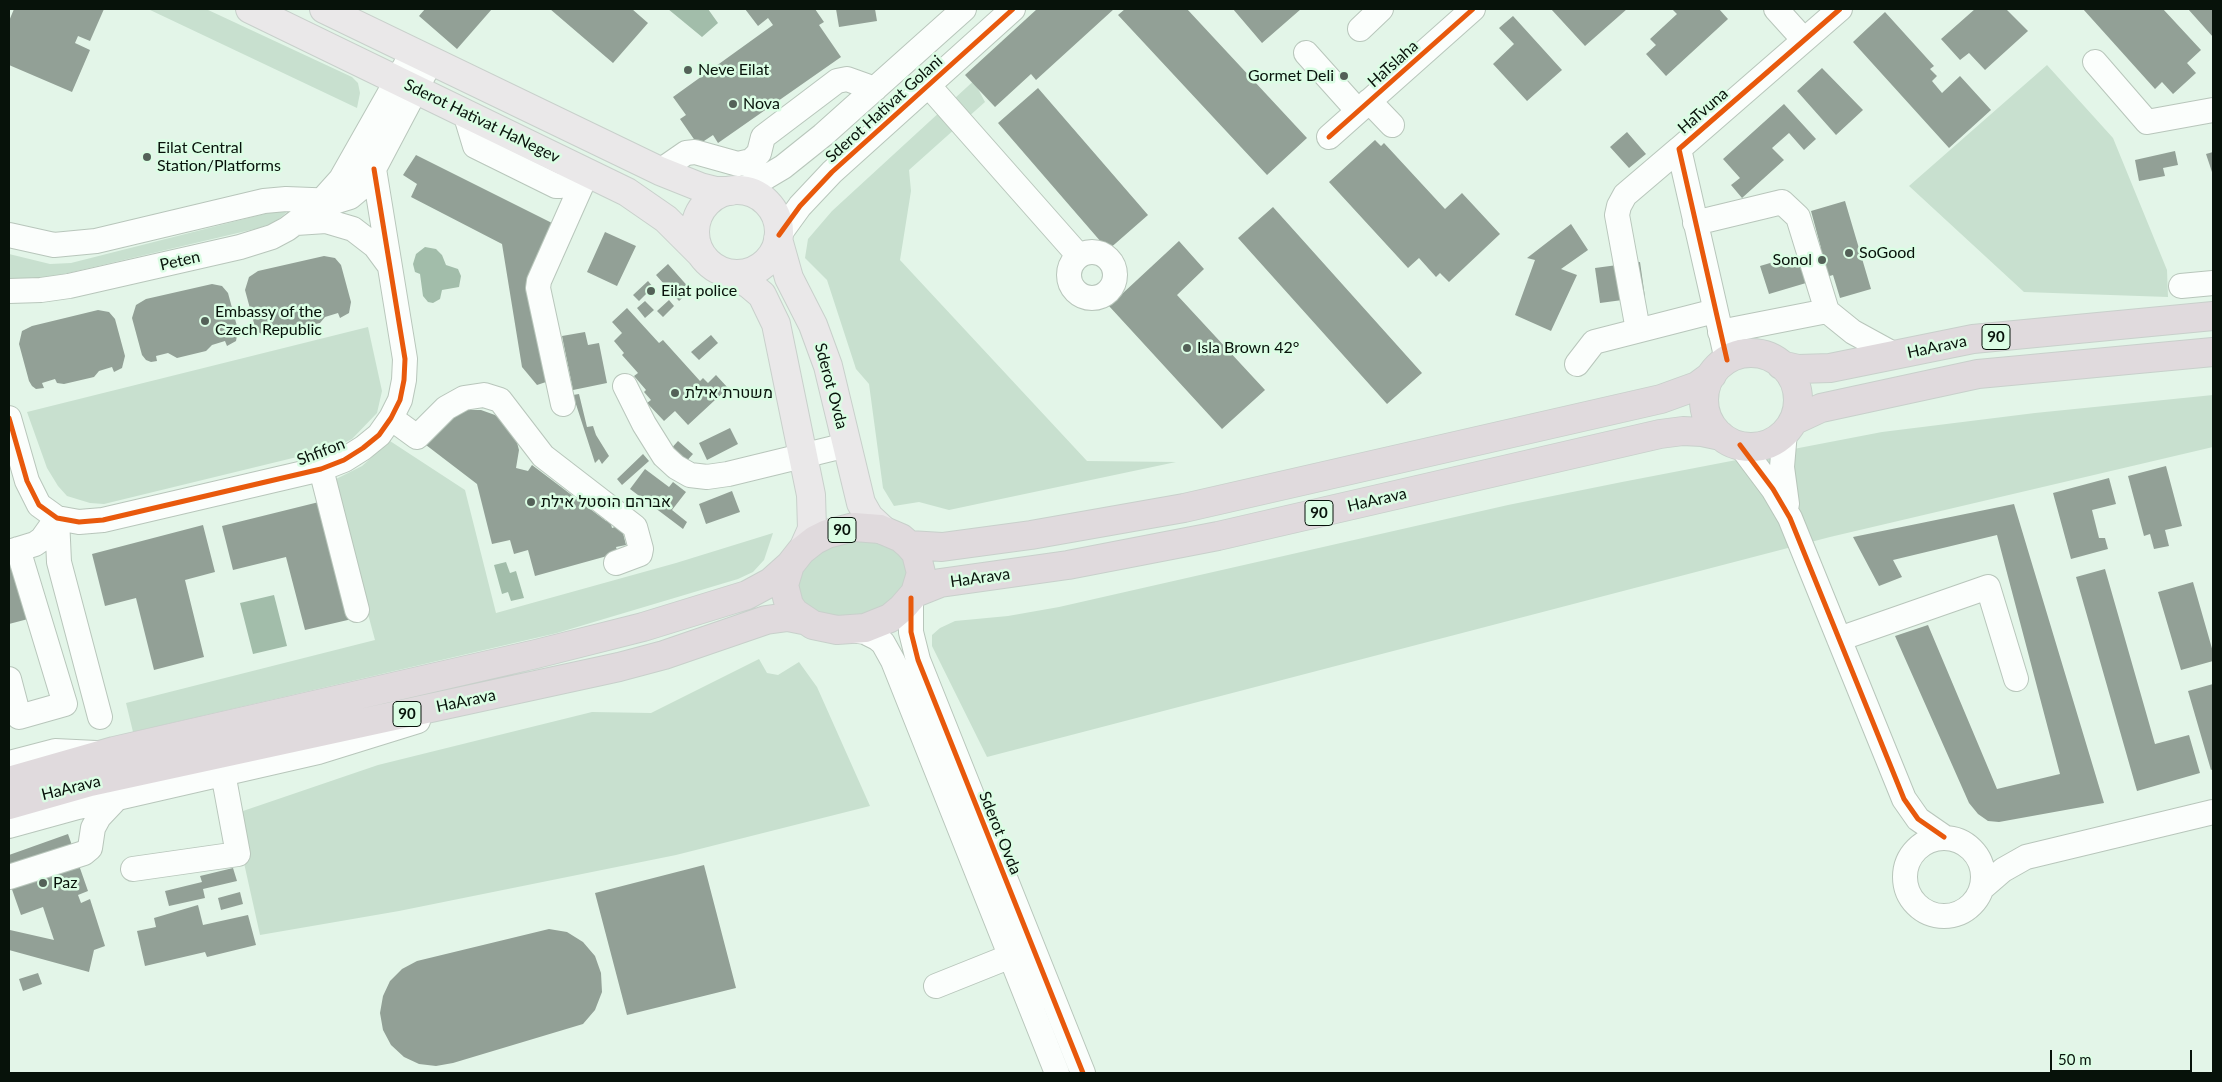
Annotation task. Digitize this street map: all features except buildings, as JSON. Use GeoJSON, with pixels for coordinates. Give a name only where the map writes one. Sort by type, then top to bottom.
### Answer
{"type":"FeatureCollection","features":[{"type":"Feature","properties":{"kind":"highway","name":"HaArava"},"geometry":{"type":"LineString","coordinates":[[1782,365],[1810,370],[1973,339],[2213,316]]}},
{"type":"Feature","properties":{"kind":"highway","name":"90"},"geometry":{"type":"LineString","coordinates":[[1789,426],[1821,408],[1978,374],[2213,352]]}},
{"type":"Feature","properties":{"kind":"highway"},"geometry":{"type":"LineString","coordinates":[[1746,353],[1761,354],[1776,360],[1782,365],[1788,370],[1796,384],[1798,399],[1796,414],[1789,426],[1778,438],[1765,445],[1749,447],[1731,441],[1711,424],[1705,410],[1704,394],[1719,368],[1746,353]]}},
{"type":"Feature","properties":{"kind":"highway","name":"90"},"geometry":{"type":"LineString","coordinates":[[913,595],[890,618],[864,628],[851,630],[825,629],[804,620],[789,605],[784,585],[797,556],[827,534],[840,530],[867,527],[883,530],[909,544],[942,547],[1030,536],[1184,508],[1661,399],[1696,386],[1719,368]]}},
{"type":"Feature","properties":{"kind":"highway","name":"HaArava"},"geometry":{"type":"LineString","coordinates":[[913,595],[940,583],[1068,565],[1209,538],[1660,434],[1683,431],[1702,432],[1731,441]]}},
{"type":"Feature","properties":{"kind":"highway"},"geometry":{"type":"LineString","coordinates":[[909,544],[916,553],[921,572],[913,595]]}},
{"type":"Feature","properties":{"kind":"highway","name":"HaArava"},"geometry":{"type":"LineString","coordinates":[[9,781],[108,753],[536,654],[643,627],[747,595],[772,582],[797,556]]}},
{"type":"Feature","properties":{"kind":"highway","name":"HaArava"},"geometry":{"type":"LineString","coordinates":[[9,805],[90,782],[631,664],[766,620],[788,617],[804,620]]}},
{"type":"Feature","properties":{"kind":"main road","name":"Sderot Hativat HaNegev"},"geometry":{"type":"LineString","coordinates":[[250,9],[627,192],[654,210],[677,229],[701,254]]}},
{"type":"Feature","properties":{"kind":"main road","name":"Sderot Hativat HaNegev"},"geometry":{"type":"LineString","coordinates":[[324,9],[660,171],[700,187],[716,190],[735,190]]}},
{"type":"Feature","properties":{"kind":"main road"},"geometry":{"type":"LineString","coordinates":[[727,273],[743,274],[758,269],[771,258],[779,237],[777,219],[768,204],[755,194],[735,190],[716,196],[703,207],[699,214],[695,238],[701,254],[712,266],[756,289],[772,313],[780,340],[811,495],[813,515],[810,535],[797,556]]}},
{"type":"Feature","properties":{"kind":"main road","name":"Sderot Ovda"},"geometry":{"type":"LineString","coordinates":[[779,237],[789,278],[824,352],[833,380],[861,503],[869,517],[883,530]]}},
{"type":"Feature","properties":{"kind":"street","name":"Sderot Hativat Golani"},"geometry":{"type":"LineString","coordinates":[[735,190],[756,183],[783,166],[823,135],[964,9]]}},
{"type":"Feature","properties":{"kind":"street","name":"Sderot Hativat Golani"},"geometry":{"type":"LineString","coordinates":[[779,237],[800,206],[821,182],[1014,9]]}},
{"type":"Feature","properties":{"kind":"street"},"geometry":{"type":"LineString","coordinates":[[1360,28],[1382,9]]}},
{"type":"Feature","properties":{"kind":"street","name":"HaTslaha"},"geometry":{"type":"LineString","coordinates":[[1329,137],[1473,9]]}},
{"type":"Feature","properties":{"kind":"street"},"geometry":{"type":"LineString","coordinates":[[1776,9],[1804,40]]}},
{"type":"Feature","properties":{"kind":"street","name":"HaTvuna"},"geometry":{"type":"LineString","coordinates":[[1719,368],[1717,321],[1679,149],[1840,9]]}},
{"type":"Feature","properties":{"kind":"street"},"geometry":{"type":"LineString","coordinates":[[1306,52],[1364,106],[1392,125]]}},
{"type":"Feature","properties":{"kind":"street","name":"Peten"},"geometry":{"type":"LineString","coordinates":[[14,293],[69,286],[240,247],[272,237],[296,223],[322,202],[406,85],[422,57]]}},
{"type":"Feature","properties":{"kind":"street"},"geometry":{"type":"LineString","coordinates":[[2095,62],[2147,122],[2213,110]]}},
{"type":"Feature","properties":{"kind":"street"},"geometry":{"type":"LineString","coordinates":[[660,171],[686,154],[695,152],[738,164],[750,161],[758,153],[763,137],[837,81],[847,79],[875,89]]}},
{"type":"Feature","properties":{"kind":"street","name":"Peten"},"geometry":{"type":"LineString","coordinates":[[322,202],[342,200],[356,193],[374,169],[406,85]]}},
{"type":"Feature","properties":{"kind":"street"},"geometry":{"type":"LineString","coordinates":[[928,85],[1080,256]]}},
{"type":"Feature","properties":{"kind":"street"},"geometry":{"type":"LineString","coordinates":[[1638,330],[1617,215],[1619,206],[1625,196],[1679,149]]}},
{"type":"Feature","properties":{"kind":"street","name":"Shfifon"},"geometry":{"type":"LineString","coordinates":[[57,518],[79,522],[103,520],[321,469],[344,460],[363,448],[379,434],[391,418],[401,394],[405,359],[374,169]]}},
{"type":"Feature","properties":{"kind":"street"},"geometry":{"type":"LineString","coordinates":[[562,404],[538,288],[539,281],[585,172]]}},
{"type":"Feature","properties":{"kind":"street"},"geometry":{"type":"LineString","coordinates":[[9,235],[54,245],[96,241],[264,201],[286,199],[322,202]]}},
{"type":"Feature","properties":{"kind":"street"},"geometry":{"type":"LineString","coordinates":[[1695,223],[1782,202],[1798,217],[1827,311],[1853,332],[1895,355]]}},
{"type":"Feature","properties":{"kind":"street"},"geometry":{"type":"LineString","coordinates":[[296,223],[326,221],[353,229],[375,246],[385,257],[391,269]]}},
{"type":"Feature","properties":{"kind":"street"},"geometry":{"type":"LineString","coordinates":[[2181,286],[2213,283]]}},
{"type":"Feature","properties":{"kind":"street"},"geometry":{"type":"LineString","coordinates":[[1577,364],[1594,342],[1638,330],[1827,311]]}},
{"type":"Feature","properties":{"kind":"street"},"geometry":{"type":"LineString","coordinates":[[625,386],[648,433],[664,456],[676,468],[690,475],[707,477],[728,474],[847,446]]}},
{"type":"Feature","properties":{"kind":"street"},"geometry":{"type":"LineString","coordinates":[[391,418],[417,437],[446,408],[464,398],[484,396],[500,400],[543,456],[635,527],[641,550],[640,554],[616,563]]}},
{"type":"Feature","properties":{"kind":"street"},"geometry":{"type":"LineString","coordinates":[[9,418],[32,494],[39,505],[57,518]]}},
{"type":"Feature","properties":{"kind":"street"},"geometry":{"type":"LineString","coordinates":[[1789,426],[1782,467],[1790,518]]}},
{"type":"Feature","properties":{"kind":"street"},"geometry":{"type":"LineString","coordinates":[[1731,441],[1773,488],[1790,518],[1904,799],[1912,832],[1911,856]]}},
{"type":"Feature","properties":{"kind":"street"},"geometry":{"type":"LineString","coordinates":[[321,469],[357,610]]}},
{"type":"Feature","properties":{"kind":"street"},"geometry":{"type":"LineString","coordinates":[[9,679],[20,717],[65,704],[13,551],[35,544],[57,518]]}},
{"type":"Feature","properties":{"kind":"street"},"geometry":{"type":"LineString","coordinates":[[57,518],[59,562],[100,717]]}},
{"type":"Feature","properties":{"kind":"street"},"geometry":{"type":"LineString","coordinates":[[1839,639],[1988,587],[2016,679]]}},
{"type":"Feature","properties":{"kind":"street","name":"Sderot Ovda"},"geometry":{"type":"LineString","coordinates":[[913,595],[911,632],[918,660],[1083,1073]]}},
{"type":"Feature","properties":{"kind":"street"},"geometry":{"type":"LineString","coordinates":[[851,630],[865,632],[877,638],[890,655],[1057,1073]]}},
{"type":"Feature","properties":{"kind":"street"},"geometry":{"type":"LineString","coordinates":[[9,826],[117,798],[358,741],[432,716],[467,701]]}},
{"type":"Feature","properties":{"kind":"street"},"geometry":{"type":"LineString","coordinates":[[9,762],[55,751],[108,753]]}},
{"type":"Feature","properties":{"kind":"street"},"geometry":{"type":"LineString","coordinates":[[133,869],[238,854],[223,774]]}},
{"type":"Feature","properties":{"kind":"street"},"geometry":{"type":"LineString","coordinates":[[9,877],[84,853],[90,848],[93,828],[99,817],[117,798]]}},
{"type":"Feature","properties":{"kind":"street"},"geometry":{"type":"LineString","coordinates":[[1904,799],[1918,819],[1944,838]]}},
{"type":"Feature","properties":{"kind":"street"},"geometry":{"type":"LineString","coordinates":[[2042,852],[1990,854],[1977,852],[1957,840],[1944,838],[1928,841],[1916,849],[1911,856],[1905,870],[1907,890],[1925,911],[1941,916],[1961,912],[1970,906],[1981,889],[2014,863],[2042,852],[2213,812]]}},
{"type":"Feature","properties":{"kind":"street"},"geometry":{"type":"LineString","coordinates":[[1969,846],[1977,855],[1982,866],[1983,878],[1981,889]]}},
{"type":"Feature","properties":{"kind":"street"},"geometry":{"type":"LineString","coordinates":[[936,986],[1011,956]]}},
{"type":"Feature","properties":{"kind":"shaded area"},"geometry":{"type":"Polygon","coordinates":[[[148,9],[206,9],[352,77],[358,83],[360,93],[357,108],[148,9]]]}},
{"type":"Feature","properties":{"kind":"shaded area"},"geometry":{"type":"Polygon","coordinates":[[[668,9],[708,9],[718,23],[702,37],[668,9]]]}},
{"type":"Feature","properties":{"kind":"shaded area"},"geometry":{"type":"Polygon","coordinates":[[[2047,65],[2113,138],[2167,270],[2168,297],[2024,292],[1909,186],[2047,65]]]}},
{"type":"Feature","properties":{"kind":"shaded area"},"geometry":{"type":"Polygon","coordinates":[[[979,76],[976,85],[985,102],[909,170],[911,191],[900,260],[1087,461],[1176,462],[949,510],[919,502],[894,506],[883,488],[869,384],[856,369],[827,280],[805,258],[808,239],[832,211],[979,76]]]}},
{"type":"Feature","properties":{"kind":"shaded area"},"geometry":{"type":"Polygon","coordinates":[[[272,212],[287,212],[275,222],[259,228],[47,278],[9,279],[9,254],[50,264],[71,263],[272,212]]]}},
{"type":"Feature","properties":{"kind":"shaded area"},"geometry":{"type":"Polygon","coordinates":[[[425,247],[436,249],[442,255],[446,265],[458,269],[461,276],[459,287],[442,290],[440,299],[433,303],[428,302],[423,296],[420,274],[415,272],[413,264],[416,254],[425,247]]]}},
{"type":"Feature","properties":{"kind":"shaded area"},"geometry":{"type":"Polygon","coordinates":[[[368,327],[382,391],[377,413],[352,439],[334,448],[104,504],[90,503],[67,496],[58,486],[47,468],[27,412],[368,327]]]}},
{"type":"Feature","properties":{"kind":"shaded area"},"geometry":{"type":"Polygon","coordinates":[[[2213,395],[2213,447],[1830,537],[987,757],[932,646],[932,635],[940,628],[955,621],[1008,616],[1059,607],[1508,505],[1622,482],[1882,432],[2035,413],[2213,395]]]}},
{"type":"Feature","properties":{"kind":"shaded area"},"geometry":{"type":"Polygon","coordinates":[[[390,441],[465,490],[496,613],[676,563],[773,533],[764,560],[753,572],[738,579],[557,633],[133,732],[126,703],[375,640],[332,481],[362,466],[390,441]]]}},
{"type":"Feature","properties":{"kind":"shaded area"},"geometry":{"type":"Polygon","coordinates":[[[855,540],[877,541],[901,553],[907,565],[907,579],[899,594],[883,607],[861,616],[838,618],[810,610],[800,599],[796,586],[801,571],[812,557],[832,546],[855,540]]]}},
{"type":"Feature","properties":{"kind":"shaded area"},"geometry":{"type":"Polygon","coordinates":[[[506,562],[510,573],[516,571],[524,598],[511,601],[508,592],[502,594],[494,565],[506,562]]]}},
{"type":"Feature","properties":{"kind":"shaded area"},"geometry":{"type":"Polygon","coordinates":[[[274,595],[287,646],[253,654],[240,603],[274,595]]]}},
{"type":"Feature","properties":{"kind":"shaded area"},"geometry":{"type":"Polygon","coordinates":[[[759,659],[767,673],[778,675],[799,662],[817,687],[870,806],[676,855],[399,911],[260,935],[238,836],[238,821],[243,811],[378,765],[592,712],[651,713],[759,659]]]}},
{"type":"Feature","properties":{"kind":"cycle path"},"geometry":{"type":"LineString","coordinates":[[779,235],[800,206],[832,172],[1013,9]]}},
{"type":"Feature","properties":{"kind":"cycle path"},"geometry":{"type":"LineString","coordinates":[[1329,137],[1473,9]]}},
{"type":"Feature","properties":{"kind":"cycle path"},"geometry":{"type":"LineString","coordinates":[[1727,360],[1679,149],[1840,9]]}},
{"type":"Feature","properties":{"kind":"cycle path"},"geometry":{"type":"LineString","coordinates":[[9,418],[27,481],[39,505],[57,518],[79,522],[103,520],[321,469],[344,460],[363,448],[379,435],[391,418],[400,400],[404,380],[405,359],[374,169]]}},
{"type":"Feature","properties":{"kind":"cycle path"},"geometry":{"type":"LineString","coordinates":[[1740,445],[1773,489],[1790,518],[1904,799],[1918,819],[1944,837]]}},
{"type":"Feature","properties":{"kind":"cycle path"},"geometry":{"type":"LineString","coordinates":[[911,598],[911,632],[918,660],[1083,1073]]}},
{"type":"Feature","properties":{"kind":"place","name":"Neve Eilat"},"geometry":{"type":"Point","coordinates":[688,70]}},
{"type":"Feature","properties":{"kind":"place","name":"Gormet Deli"},"geometry":{"type":"Point","coordinates":[1344,76]}},
{"type":"Feature","properties":{"kind":"place","name":"Nova"},"geometry":{"type":"Point","coordinates":[733,104]}},
{"type":"Feature","properties":{"kind":"place","name":"Eilat Central Station/Platforms"},"geometry":{"type":"Point","coordinates":[147,157]}},
{"type":"Feature","properties":{"kind":"place","name":"SoGood"},"geometry":{"type":"Point","coordinates":[1849,253]}},
{"type":"Feature","properties":{"kind":"place","name":"Sonol"},"geometry":{"type":"Point","coordinates":[1822,260]}},
{"type":"Feature","properties":{"kind":"place","name":"Eilat police"},"geometry":{"type":"Point","coordinates":[651,291]}},
{"type":"Feature","properties":{"kind":"place","name":"Embassy of the Czech Republic"},"geometry":{"type":"Point","coordinates":[205,321]}},
{"type":"Feature","properties":{"kind":"place","name":"Isla Brown 42°"},"geometry":{"type":"Point","coordinates":[1187,348]}},
{"type":"Feature","properties":{"kind":"place","name":"משטרת אילת"},"geometry":{"type":"Point","coordinates":[675,393]}},
{"type":"Feature","properties":{"kind":"place","name":"אברהם הוסטל אילת"},"geometry":{"type":"Point","coordinates":[531,502]}},
{"type":"Feature","properties":{"kind":"place","name":"Paz"},"geometry":{"type":"Point","coordinates":[43,883]}}]}
